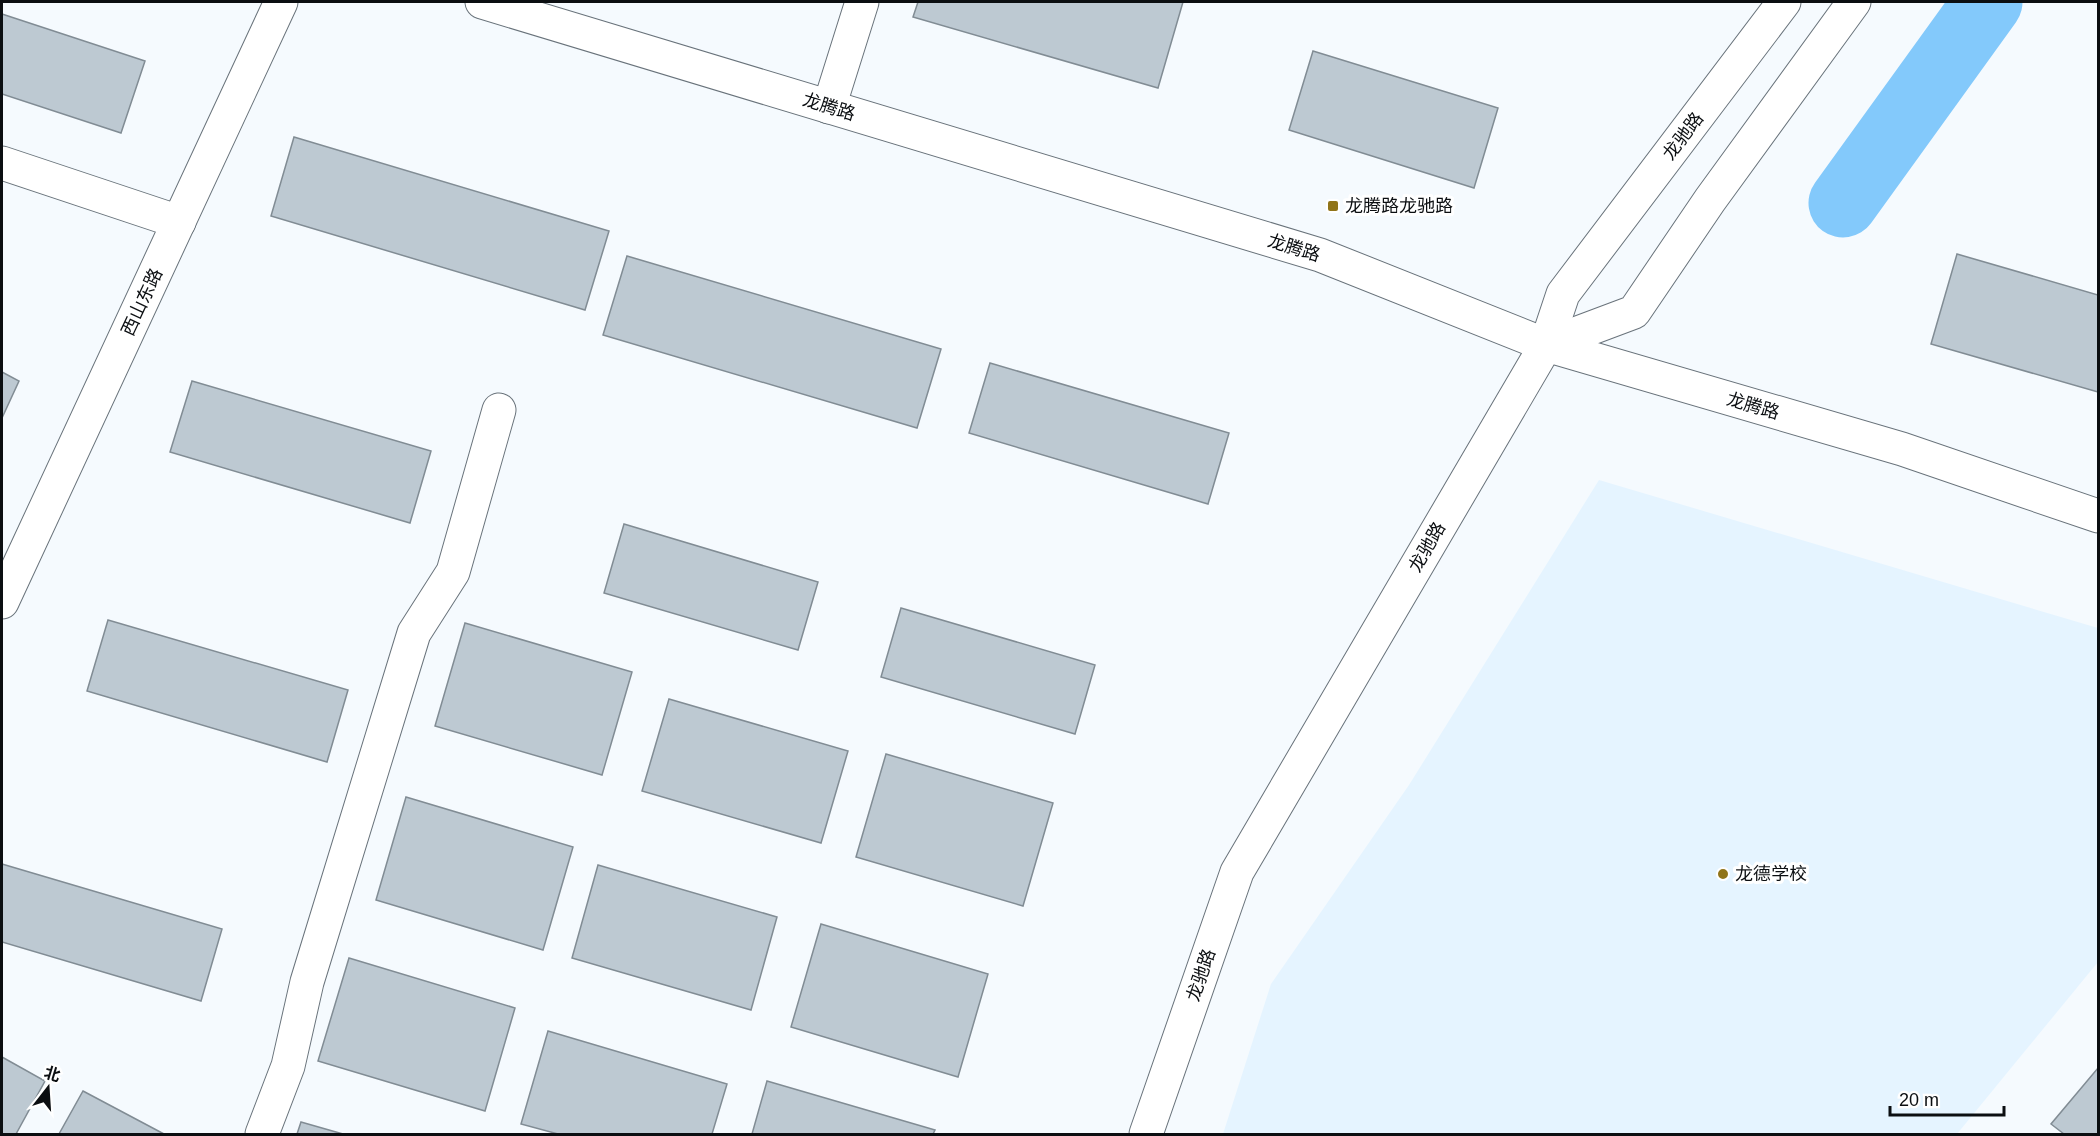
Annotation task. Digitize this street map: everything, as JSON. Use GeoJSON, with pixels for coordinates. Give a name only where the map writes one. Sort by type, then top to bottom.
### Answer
{"type":"FeatureCollection","features":[{"type":"Feature","properties":{"kind":"street","name":"西山东路"},"geometry":{"type":"LineString","coordinates":[[2,602],[281,2]]}},
{"type":"Feature","properties":{"kind":"street","name":"龙腾路"},"geometry":{"type":"LineString","coordinates":[[482,2],[1320,255],[1546,345],[1902,449],[2098,516]]}},
{"type":"Feature","properties":{"kind":"street"},"geometry":{"type":"LineString","coordinates":[[829,107],[862,2]]}},
{"type":"Feature","properties":{"kind":"street","name":"龙驰路"},"geometry":{"type":"LineString","coordinates":[[1146,1134],[1237,872],[1546,345],[1563,294],[1784,2]]}},
{"type":"Feature","properties":{"kind":"street"},"geometry":{"type":"LineString","coordinates":[[1546,345],[1634,312],[1710,200],[1854,2]]}},
{"type":"Feature","properties":{"kind":"street"},"geometry":{"type":"LineString","coordinates":[[2,162],[179,222]]}},
{"type":"Feature","properties":{"kind":"street"},"geometry":{"type":"LineString","coordinates":[[261,1134],[288,1066],[308,982],[414,633],[453,572],[500,410]]}},
{"type":"Feature","properties":{"kind":"shaded area","name":"龙德学校"},"geometry":{"type":"Polygon","coordinates":[[[1599,480],[2098,628],[2098,962],[1957,1134],[1223,1134],[1271,984],[1409,785],[1599,480]]]}},
{"type":"Feature","properties":{"kind":"building"},"geometry":{"type":"Polygon","coordinates":[[[918,2],[1183,2],[1158,88],[913,17],[918,2]]]}},
{"type":"Feature","properties":{"kind":"building"},"geometry":{"type":"Polygon","coordinates":[[[2,14],[145,61],[121,133],[2,94],[2,14]]]}},
{"type":"Feature","properties":{"kind":"building"},"geometry":{"type":"Polygon","coordinates":[[[1313,51],[1498,108],[1474,188],[1289,130],[1313,51]]]}},
{"type":"Feature","properties":{"kind":"building"},"geometry":{"type":"Polygon","coordinates":[[[294,137],[609,231],[585,310],[271,216],[294,137]]]}},
{"type":"Feature","properties":{"kind":"building"},"geometry":{"type":"Polygon","coordinates":[[[1957,254],[2098,295],[2098,392],[1931,344],[1957,254]]]}},
{"type":"Feature","properties":{"kind":"building"},"geometry":{"type":"Polygon","coordinates":[[[627,256],[941,349],[917,428],[603,335],[627,256]]]}},
{"type":"Feature","properties":{"kind":"building"},"geometry":{"type":"Polygon","coordinates":[[[990,363],[1229,433],[1208,504],[969,433],[990,363]]]}},
{"type":"Feature","properties":{"kind":"building"},"geometry":{"type":"Polygon","coordinates":[[[2,372],[19,381],[2,418],[2,372]]]}},
{"type":"Feature","properties":{"kind":"building"},"geometry":{"type":"Polygon","coordinates":[[[192,381],[431,451],[410,523],[170,452],[192,381]]]}},
{"type":"Feature","properties":{"kind":"building"},"geometry":{"type":"Polygon","coordinates":[[[624,524],[818,582],[798,650],[604,593],[624,524]]]}},
{"type":"Feature","properties":{"kind":"building"},"geometry":{"type":"Polygon","coordinates":[[[901,608],[1095,665],[1075,734],[881,677],[901,608]]]}},
{"type":"Feature","properties":{"kind":"building"},"geometry":{"type":"Polygon","coordinates":[[[108,620],[348,690],[327,762],[87,691],[108,620]]]}},
{"type":"Feature","properties":{"kind":"building"},"geometry":{"type":"Polygon","coordinates":[[[465,623],[632,672],[602,775],[435,726],[465,623]]]}},
{"type":"Feature","properties":{"kind":"building"},"geometry":{"type":"Polygon","coordinates":[[[669,699],[848,751],[821,843],[642,791],[669,699]]]}},
{"type":"Feature","properties":{"kind":"building"},"geometry":{"type":"Polygon","coordinates":[[[886,754],[1053,803],[1023,906],[856,857],[886,754]]]}},
{"type":"Feature","properties":{"kind":"building"},"geometry":{"type":"Polygon","coordinates":[[[406,797],[573,847],[543,950],[376,900],[406,797]]]}},
{"type":"Feature","properties":{"kind":"building"},"geometry":{"type":"Polygon","coordinates":[[[2,864],[222,929],[201,1001],[2,942],[2,864]]]}},
{"type":"Feature","properties":{"kind":"building"},"geometry":{"type":"Polygon","coordinates":[[[598,865],[777,917],[751,1010],[572,958],[598,865]]]}},
{"type":"Feature","properties":{"kind":"building"},"geometry":{"type":"Polygon","coordinates":[[[821,924],[988,974],[958,1077],[791,1027],[821,924]]]}},
{"type":"Feature","properties":{"kind":"building"},"geometry":{"type":"Polygon","coordinates":[[[349,958],[515,1008],[485,1111],[318,1061],[349,958]]]}},
{"type":"Feature","properties":{"kind":"building"},"geometry":{"type":"Polygon","coordinates":[[[548,1031],[727,1084],[712,1134],[558,1134],[521,1124],[548,1031]]]}},
{"type":"Feature","properties":{"kind":"building"},"geometry":{"type":"Polygon","coordinates":[[[2,1057],[45,1081],[16,1134],[2,1134],[2,1057]]]}},
{"type":"Feature","properties":{"kind":"building"},"geometry":{"type":"Polygon","coordinates":[[[2098,1068],[2098,1134],[2064,1134],[2051,1124],[2098,1068]]]}},
{"type":"Feature","properties":{"kind":"building"},"geometry":{"type":"Polygon","coordinates":[[[767,1081],[935,1130],[933,1134],[752,1134],[767,1081]]]}},
{"type":"Feature","properties":{"kind":"building"},"geometry":{"type":"Polygon","coordinates":[[[83,1091],[164,1134],[59,1134],[83,1091]]]}},
{"type":"Feature","properties":{"kind":"building"},"geometry":{"type":"Polygon","coordinates":[[[301,1122],[343,1134],[297,1134],[301,1122]]]}},
{"type":"Feature","properties":{"kind":"waterway"},"geometry":{"type":"LineString","coordinates":[[1843,203],[1988,2]]}},
{"type":"Feature","properties":{"kind":"place","name":"龙腾路龙驰路"},"geometry":{"type":"Point","coordinates":[1333,206]}},
{"type":"Feature","properties":{"kind":"place","name":"龙德学校"},"geometry":{"type":"Point","coordinates":[1723,874]}}]}
